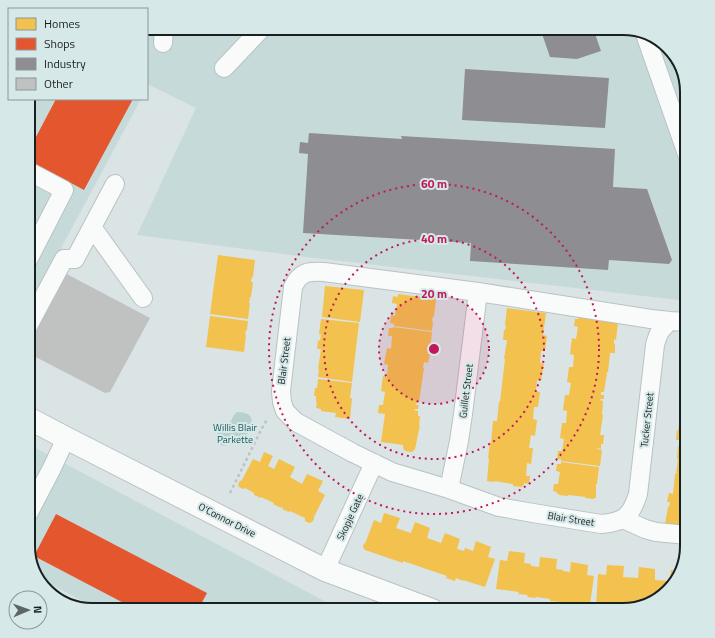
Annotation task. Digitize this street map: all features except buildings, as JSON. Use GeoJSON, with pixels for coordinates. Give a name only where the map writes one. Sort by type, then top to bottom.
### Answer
{"type":"FeatureCollection","features":[{"type":"Feature","properties":{"kind":"main road","name":"O'Connor Drive"},"geometry":{"type":"LineString","coordinates":[[35,422],[325,570],[413,603]]}},
{"type":"Feature","properties":{"kind":"street"},"geometry":{"type":"LineString","coordinates":[[224,68],[255,35]]}},
{"type":"Feature","properties":{"kind":"street"},"geometry":{"type":"LineString","coordinates":[[647,40],[680,134]]}},
{"type":"Feature","properties":{"kind":"street"},"geometry":{"type":"LineString","coordinates":[[35,175],[64,190],[35,246]]}},
{"type":"Feature","properties":{"kind":"street"},"geometry":{"type":"LineString","coordinates":[[35,313],[64,259],[76,259],[115,184]]}},
{"type":"Feature","properties":{"kind":"street"},"geometry":{"type":"LineString","coordinates":[[92,227],[143,298]]}},
{"type":"Feature","properties":{"kind":"street","name":"Blair Street"},"geometry":{"type":"LineString","coordinates":[[623,519],[612,523],[601,524],[533,514],[499,507],[449,489],[392,472],[296,422],[285,411],[281,391],[293,287],[296,280],[301,275],[308,272],[324,272],[478,292],[678,322]]}},
{"type":"Feature","properties":{"kind":"street","name":"Guillet Street"},"geometry":{"type":"LineString","coordinates":[[449,489],[460,441],[464,414],[478,292]]}},
{"type":"Feature","properties":{"kind":"street","name":"Tucker Street"},"geometry":{"type":"LineString","coordinates":[[623,519],[630,513],[638,494],[655,345],[662,328],[678,322]]}},
{"type":"Feature","properties":{"kind":"street"},"geometry":{"type":"LineString","coordinates":[[35,501],[66,438]]}},
{"type":"Feature","properties":{"kind":"street","name":"Skopje Gate"},"geometry":{"type":"LineString","coordinates":[[325,570],[374,463]]}},
{"type":"Feature","properties":{"kind":"street"},"geometry":{"type":"LineString","coordinates":[[623,519],[644,529],[656,532],[680,534]]}},
{"type":"Feature","properties":{"kind":"path"},"geometry":{"type":"LineString","coordinates":[[230,493],[270,414]]}},
{"type":"Feature","properties":{"kind":"shaded area"},"geometry":{"type":"Polygon","coordinates":[[[148,35],[623,35],[645,39],[655,45],[670,60],[678,77],[680,88],[680,300],[306,257],[137,235],[196,108],[149,85],[148,86],[148,35]]]}},
{"type":"Feature","properties":{"kind":"shaded area"},"geometry":{"type":"Polygon","coordinates":[[[35,100],[140,100],[35,297],[35,100]]]}},
{"type":"Feature","properties":{"kind":"shaded area"},"geometry":{"type":"Polygon","coordinates":[[[35,448],[328,603],[92,603],[85,602],[50,584],[39,568],[35,550],[35,448]]]}},
{"type":"Feature","properties":{"kind":"green space","name":"Willis Blair Parkette"},"geometry":{"type":"Polygon","coordinates":[[[237,412],[249,415],[251,419],[252,423],[248,434],[241,445],[221,445],[217,434],[228,424],[237,412]]]}}]}
